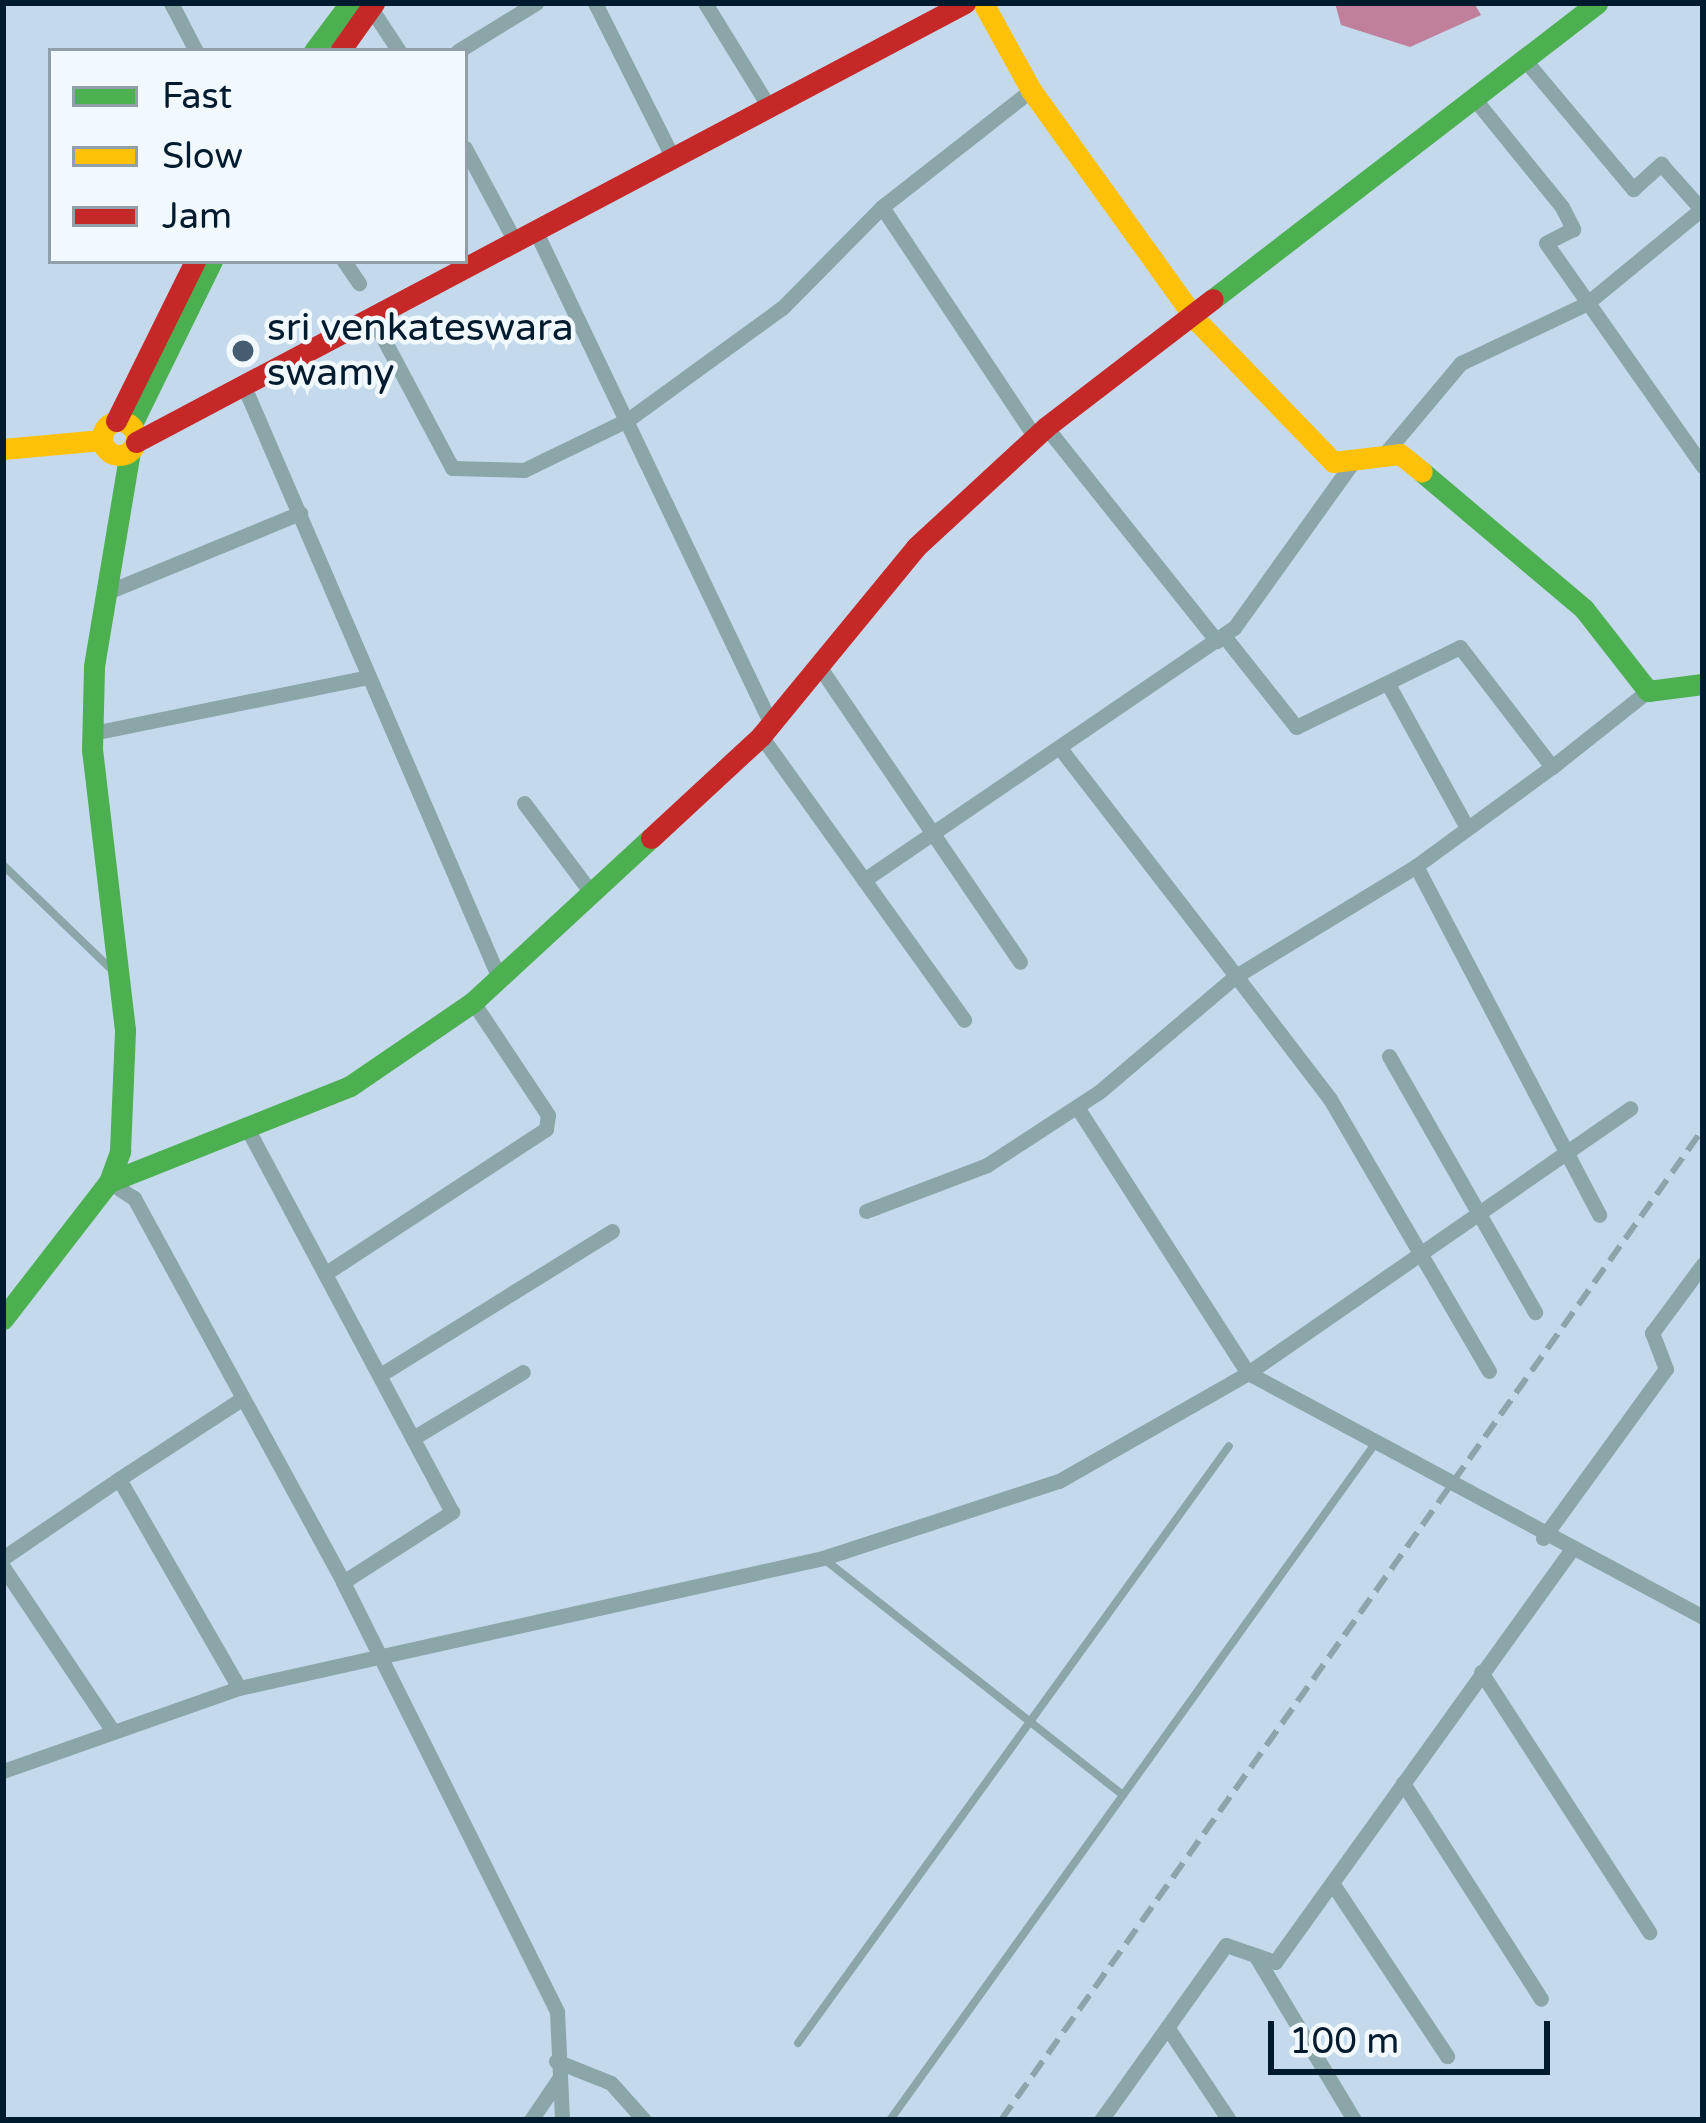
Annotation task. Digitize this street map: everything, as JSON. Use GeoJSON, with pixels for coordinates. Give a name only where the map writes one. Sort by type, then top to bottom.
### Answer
{"type":"FeatureCollection","features":[{"type":"Feature","properties":{"kind":"street"},"geometry":{"type":"LineString","coordinates":[[171,3],[194,48]]}},
{"type":"Feature","properties":{"kind":"street"},"geometry":{"type":"LineString","coordinates":[[463,48],[536,3]]}},
{"type":"Feature","properties":{"kind":"street"},"geometry":{"type":"LineString","coordinates":[[595,3],[673,158]]}},
{"type":"Feature","properties":{"kind":"street"},"geometry":{"type":"LineString","coordinates":[[705,3],[769,106]]}},
{"type":"Feature","properties":{"kind":"street"},"geometry":{"type":"LineString","coordinates":[[128,435],[246,391],[965,3]]}},
{"type":"Feature","properties":{"kind":"street"},"geometry":{"type":"LineString","coordinates":[[983,3],[1031,90],[1192,313],[1333,462],[1400,454],[1584,609],[1648,691]]}},
{"type":"Feature","properties":{"kind":"street"},"geometry":{"type":"LineString","coordinates":[[110,1182],[249,1132],[350,1086],[473,1002],[765,729],[821,669],[916,547],[1041,432],[1597,3]]}},
{"type":"Feature","properties":{"kind":"street"},"geometry":{"type":"LineString","coordinates":[[317,48],[365,4]]}},
{"type":"Feature","properties":{"kind":"street"},"geometry":{"type":"LineString","coordinates":[[342,48],[365,4]]}},
{"type":"Feature","properties":{"kind":"street"},"geometry":{"type":"LineString","coordinates":[[365,4],[397,48]]}},
{"type":"Feature","properties":{"kind":"street"},"geometry":{"type":"LineString","coordinates":[[1382,457],[1461,363],[1586,304],[1702,208],[1661,164],[1633,189],[1524,59]]}},
{"type":"Feature","properties":{"kind":"street"},"geometry":{"type":"LineString","coordinates":[[374,321],[452,468],[524,470],[629,419],[782,308],[882,207],[1031,90]]}},
{"type":"Feature","properties":{"kind":"street"},"geometry":{"type":"LineString","coordinates":[[1473,98],[1562,207],[1573,229],[1546,243],[1703,466]]}},
{"type":"Feature","properties":{"kind":"street"},"geometry":{"type":"LineString","coordinates":[[468,152],[526,238],[629,419],[765,729],[964,1020]]}},
{"type":"Feature","properties":{"kind":"street"},"geometry":{"type":"LineString","coordinates":[[882,207],[1041,432],[1296,727],[1460,646],[1552,767]]}},
{"type":"Feature","properties":{"kind":"street"},"geometry":{"type":"LineString","coordinates":[[3,1318],[110,1182],[128,1100],[93,733],[105,593],[128,435],[195,264]]}},
{"type":"Feature","properties":{"kind":"street"},"geometry":{"type":"LineString","coordinates":[[3,449],[102,440],[116,454],[211,264]]}},
{"type":"Feature","properties":{"kind":"street"},"geometry":{"type":"LineString","coordinates":[[346,264],[359,283]]}},
{"type":"Feature","properties":{"kind":"street"},"geometry":{"type":"LineString","coordinates":[[246,391],[364,678],[499,978]]}},
{"type":"Feature","properties":{"kind":"street"},"geometry":{"type":"LineString","coordinates":[[864,880],[1063,752],[1220,638],[1355,459]]}},
{"type":"Feature","properties":{"kind":"street"},"geometry":{"type":"LineString","coordinates":[[105,593],[299,513]]}},
{"type":"Feature","properties":{"kind":"street"},"geometry":{"type":"LineString","coordinates":[[821,669],[1020,962]]}},
{"type":"Feature","properties":{"kind":"street"},"geometry":{"type":"LineString","coordinates":[[93,733],[364,678]]}},
{"type":"Feature","properties":{"kind":"street"},"geometry":{"type":"LineString","coordinates":[[1388,684],[1465,824]]}},
{"type":"Feature","properties":{"kind":"street"},"geometry":{"type":"LineString","coordinates":[[866,1211],[986,1165],[1076,1107],[1236,976],[1416,866],[1465,824],[1552,767],[1648,691],[1703,684]]}},
{"type":"Feature","properties":{"kind":"street"},"geometry":{"type":"LineString","coordinates":[[1063,752],[1330,1099],[1415,1259],[1489,1371]]}},
{"type":"Feature","properties":{"kind":"street"},"geometry":{"type":"LineString","coordinates":[[524,803],[592,894]]}},
{"type":"Feature","properties":{"kind":"street"},"geometry":{"type":"LineString","coordinates":[[1416,866],[1563,1155],[1599,1215]]}},
{"type":"Feature","properties":{"kind":"street"},"geometry":{"type":"LineString","coordinates":[[326,1273],[546,1129],[548,1115],[473,1002]]}},
{"type":"Feature","properties":{"kind":"street"},"geometry":{"type":"LineString","coordinates":[[1389,1056],[1474,1218],[1535,1312]]}},
{"type":"Feature","properties":{"kind":"street"},"geometry":{"type":"LineString","coordinates":[[1076,1107],[1248,1372],[1378,1440],[1543,1538],[1703,1617]]}},
{"type":"Feature","properties":{"kind":"street"},"geometry":{"type":"LineString","coordinates":[[3,1772],[239,1688],[823,1558],[1059,1480],[1248,1372],[1630,1108]]}},
{"type":"Feature","properties":{"kind":"street"},"geometry":{"type":"LineString","coordinates":[[249,1132],[452,1512],[344,1582]]}},
{"type":"Feature","properties":{"kind":"street"},"geometry":{"type":"LineString","coordinates":[[110,1182],[134,1198],[237,1402],[387,1655],[557,2012],[562,2120]]}},
{"type":"Feature","properties":{"kind":"street"},"geometry":{"type":"LineString","coordinates":[[380,1376],[612,1231]]}},
{"type":"Feature","properties":{"kind":"street"},"geometry":{"type":"LineString","coordinates":[[1543,1538],[1666,1369],[1652,1333],[1703,1264]]}},
{"type":"Feature","properties":{"kind":"street"},"geometry":{"type":"LineString","coordinates":[[413,1438],[523,1372]]}},
{"type":"Feature","properties":{"kind":"street"},"geometry":{"type":"LineString","coordinates":[[112,1730],[4,1563],[119,1479],[237,1402]]}},
{"type":"Feature","properties":{"kind":"street"},"geometry":{"type":"LineString","coordinates":[[119,1479],[239,1688]]}},
{"type":"Feature","properties":{"kind":"street"},"geometry":{"type":"LineString","coordinates":[[1106,2118],[1226,1945],[1275,1962],[1571,1550]]}},
{"type":"Feature","properties":{"kind":"street"},"geometry":{"type":"LineString","coordinates":[[1481,1672],[1649,1932]]}},
{"type":"Feature","properties":{"kind":"street"},"geometry":{"type":"LineString","coordinates":[[1402,1783],[1541,1999]]}},
{"type":"Feature","properties":{"kind":"street"},"geometry":{"type":"LineString","coordinates":[[1332,1883],[1447,2056]]}},
{"type":"Feature","properties":{"kind":"street"},"geometry":{"type":"LineString","coordinates":[[1255,1955],[1354,2120]]}},
{"type":"Feature","properties":{"kind":"street"},"geometry":{"type":"LineString","coordinates":[[1167,2027],[1229,2120]]}},
{"type":"Feature","properties":{"kind":"street"},"geometry":{"type":"LineString","coordinates":[[556,2061],[611,2083],[644,2120]]}},
{"type":"Feature","properties":{"kind":"street"},"geometry":{"type":"LineString","coordinates":[[532,2120],[558,2080]]}},
{"type":"Feature","properties":{"kind":"lane"},"geometry":{"type":"LineString","coordinates":[[3,865],[115,973]]}},
{"type":"Feature","properties":{"kind":"lane"},"geometry":{"type":"LineString","coordinates":[[890,2120],[1378,1440]]}},
{"type":"Feature","properties":{"kind":"lane"},"geometry":{"type":"LineString","coordinates":[[798,2044],[1229,1446]]}},
{"type":"Feature","properties":{"kind":"lane"},"geometry":{"type":"LineString","coordinates":[[823,1558],[1123,1796]]}},
{"type":"Feature","properties":{"kind":"shaded area"},"geometry":{"type":"Polygon","coordinates":[[[1335,3],[1474,3],[1481,15],[1410,47],[1341,25],[1335,3]]]}},
{"type":"Feature","properties":{"kind":"railway"},"geometry":{"type":"LineString","coordinates":[[1001,2120],[1703,1129]]}},
{"type":"Feature","properties":{"kind":"traffic: fast"},"geometry":{"type":"LineString","coordinates":[[316,48],[350,3]]}},
{"type":"Feature","properties":{"kind":"traffic: fast"},"geometry":{"type":"LineString","coordinates":[[1213,299],[1597,3]]}},
{"type":"Feature","properties":{"kind":"traffic: fast"},"geometry":{"type":"LineString","coordinates":[[131,426],[211,264]]}},
{"type":"Feature","properties":{"kind":"traffic: fast"},"geometry":{"type":"LineString","coordinates":[[3,1319],[109,1182],[120,1151],[125,1030],[92,750],[94,666],[130,451]]}},
{"type":"Feature","properties":{"kind":"traffic: fast"},"geometry":{"type":"LineString","coordinates":[[1422,472],[1584,609],[1648,691],[1703,684]]}},
{"type":"Feature","properties":{"kind":"traffic: fast"},"geometry":{"type":"LineString","coordinates":[[109,1182],[350,1086],[473,1002],[651,838]]}},
{"type":"Feature","properties":{"kind":"traffic: slow"},"geometry":{"type":"LineString","coordinates":[[983,3],[1031,90],[1198,322],[1333,462],[1400,454],[1422,472]]}},
{"type":"Feature","properties":{"kind":"traffic: slow"},"geometry":{"type":"LineString","coordinates":[[119,421],[131,426],[136,438],[131,450],[119,455],[107,450],[102,438],[107,426],[119,421]]}},
{"type":"Feature","properties":{"kind":"traffic: slow"},"geometry":{"type":"LineString","coordinates":[[3,449],[102,440]]}},
{"type":"Feature","properties":{"kind":"traffic: jam"},"geometry":{"type":"LineString","coordinates":[[342,48],[374,3]]}},
{"type":"Feature","properties":{"kind":"traffic: jam"},"geometry":{"type":"LineString","coordinates":[[136,442],[965,3]]}},
{"type":"Feature","properties":{"kind":"traffic: jam"},"geometry":{"type":"LineString","coordinates":[[116,421],[194,264]]}},
{"type":"Feature","properties":{"kind":"traffic: jam"},"geometry":{"type":"LineString","coordinates":[[651,838],[761,736],[916,547],[1046,427],[1213,299]]}},
{"type":"Feature","properties":{"kind":"place","name":"sri venkateswara swamy"},"geometry":{"type":"Point","coordinates":[243,351]}}]}
